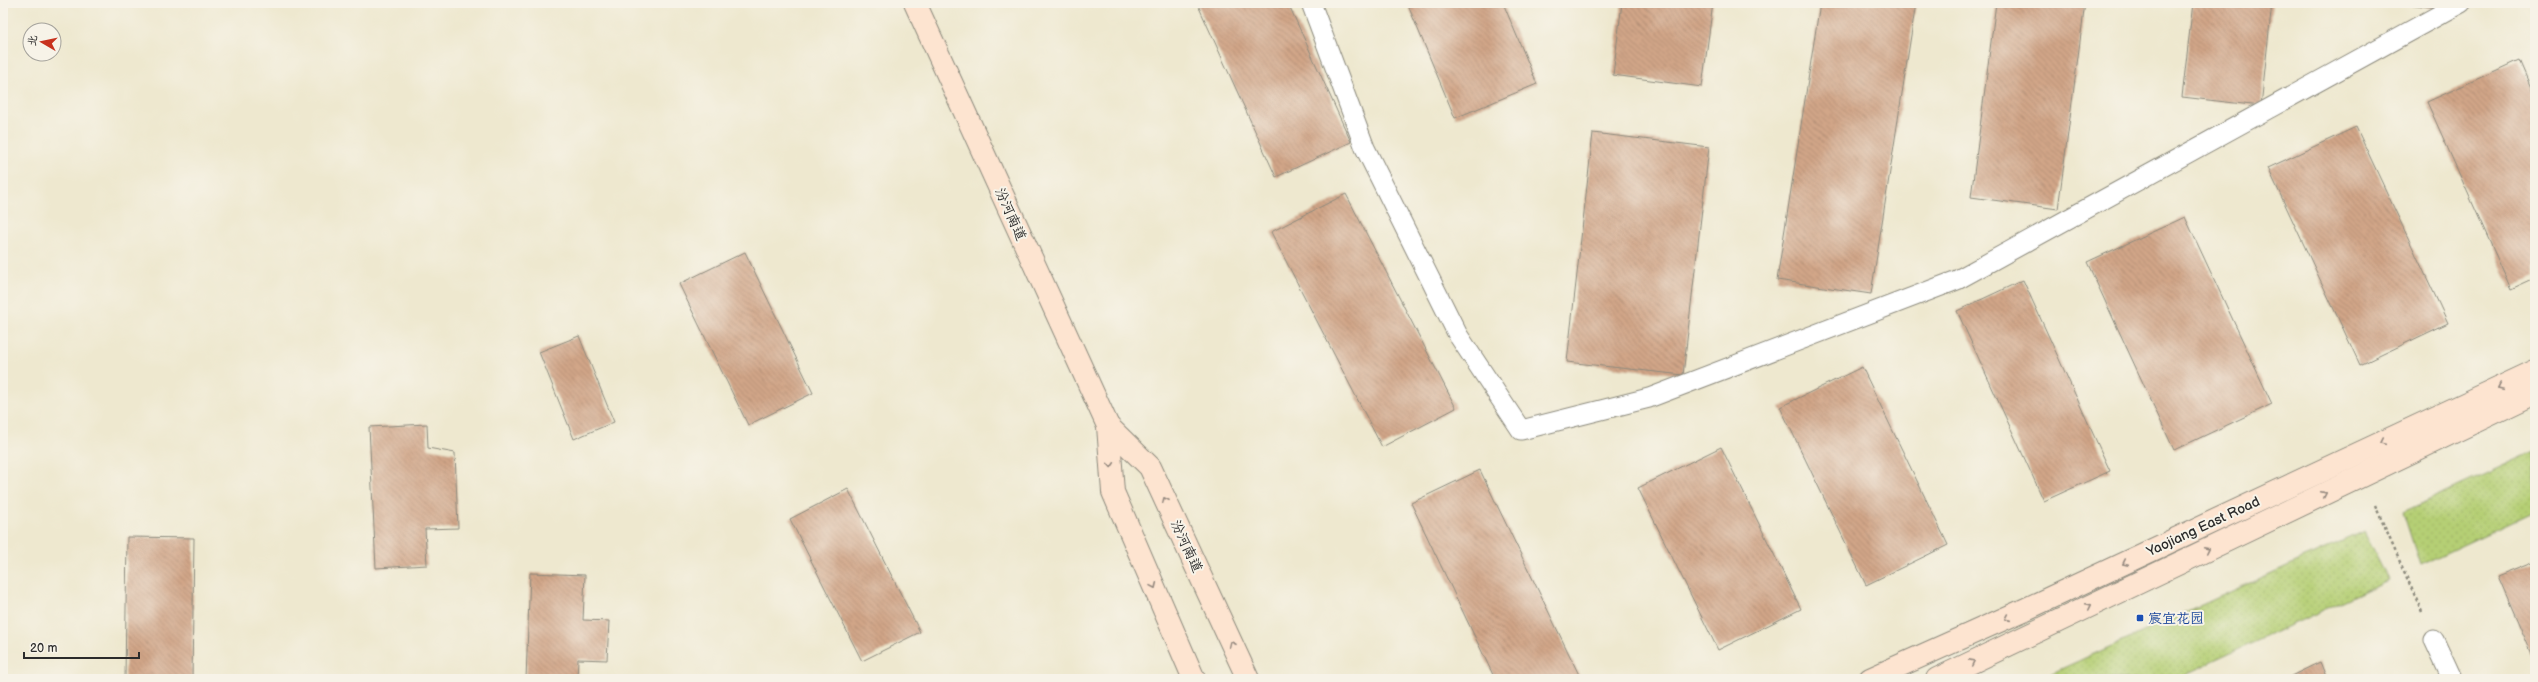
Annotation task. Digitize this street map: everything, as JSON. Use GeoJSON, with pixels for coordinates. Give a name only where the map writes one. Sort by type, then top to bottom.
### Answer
{"type":"FeatureCollection","features":[{"type":"Feature","properties":{"kind":"street","name":"汾河南道"},"geometry":{"type":"LineString","coordinates":[[915,3],[1108,426],[1113,492],[1194,679]]}},
{"type":"Feature","properties":{"kind":"street","name":"Yaojiang East Road"},"geometry":{"type":"LineString","coordinates":[[1870,679],[2026,609],[2535,371]]}},
{"type":"Feature","properties":{"kind":"street","name":"Yaojiang East Road"},"geometry":{"type":"LineString","coordinates":[[1937,679],[2535,393]]}},
{"type":"Feature","properties":{"kind":"street","name":"汾河南道"},"geometry":{"type":"LineString","coordinates":[[1108,426],[1150,468],[1248,679]]}},
{"type":"Feature","properties":{"kind":"lane"},"geometry":{"type":"LineString","coordinates":[[1311,3],[1365,148],[1458,335],[1521,430],[1649,398],[1957,280],[2461,3]]}},
{"type":"Feature","properties":{"kind":"lane"},"geometry":{"type":"LineString","coordinates":[[2434,640],[2452,679]]}},
{"type":"Feature","properties":{"kind":"path"},"geometry":{"type":"LineString","coordinates":[[2362,476],[2434,640]]}},
{"type":"Feature","properties":{"kind":"green space"},"geometry":{"type":"Polygon","coordinates":[[[2535,451],[2535,511],[2420,565],[2403,512],[2535,451]]]}},
{"type":"Feature","properties":{"kind":"green space"},"geometry":{"type":"Polygon","coordinates":[[[2364,531],[2388,580],[2175,679],[2039,679],[2364,531]]]}},
{"type":"Feature","properties":{"kind":"building"},"geometry":{"type":"Polygon","coordinates":[[[1197,3],[1288,3],[1351,142],[1276,177],[1197,3]]]}},
{"type":"Feature","properties":{"kind":"building"},"geometry":{"type":"Polygon","coordinates":[[[1407,3],[1503,3],[1537,84],[1455,118],[1407,3]]]}},
{"type":"Feature","properties":{"kind":"building"},"geometry":{"type":"Polygon","coordinates":[[[1622,3],[1713,3],[1702,87],[1613,75],[1622,3]]]}},
{"type":"Feature","properties":{"kind":"building"},"geometry":{"type":"Polygon","coordinates":[[[1820,3],[1916,3],[1871,294],[1777,280],[1820,3]]]}},
{"type":"Feature","properties":{"kind":"building"},"geometry":{"type":"Polygon","coordinates":[[[1996,3],[2085,3],[2058,209],[1971,197],[1996,3]]]}},
{"type":"Feature","properties":{"kind":"building"},"geometry":{"type":"Polygon","coordinates":[[[2193,3],[2272,3],[2261,106],[2182,97],[2193,3]]]}},
{"type":"Feature","properties":{"kind":"building"},"geometry":{"type":"Polygon","coordinates":[[[2400,3],[2440,3],[2439,8],[2400,3]]]}},
{"type":"Feature","properties":{"kind":"building"},"geometry":{"type":"Polygon","coordinates":[[[2519,60],[2535,97],[2535,278],[2511,289],[2427,102],[2519,60]]]}},
{"type":"Feature","properties":{"kind":"building"},"geometry":{"type":"Polygon","coordinates":[[[2356,127],[2448,323],[2360,365],[2268,168],[2356,127]]]}},
{"type":"Feature","properties":{"kind":"building"},"geometry":{"type":"Polygon","coordinates":[[[1593,133],[1709,147],[1683,375],[1567,362],[1593,133]]]}},
{"type":"Feature","properties":{"kind":"building"},"geometry":{"type":"Polygon","coordinates":[[[1346,194],[1456,408],[1382,447],[1271,232],[1346,194]]]}},
{"type":"Feature","properties":{"kind":"building"},"geometry":{"type":"Polygon","coordinates":[[[2185,217],[2272,404],[2174,450],[2087,262],[2185,217]]]}},
{"type":"Feature","properties":{"kind":"building"},"geometry":{"type":"Polygon","coordinates":[[[745,252],[813,393],[748,425],[679,284],[745,252]]]}},
{"type":"Feature","properties":{"kind":"building"},"geometry":{"type":"Polygon","coordinates":[[[2023,280],[2110,471],[2044,501],[1957,311],[2023,280]]]}},
{"type":"Feature","properties":{"kind":"building"},"geometry":{"type":"Polygon","coordinates":[[[579,336],[614,422],[574,439],[539,352],[579,336]]]}},
{"type":"Feature","properties":{"kind":"building"},"geometry":{"type":"Polygon","coordinates":[[[1862,367],[1948,545],[1866,585],[1780,407],[1862,367]]]}},
{"type":"Feature","properties":{"kind":"building"},"geometry":{"type":"Polygon","coordinates":[[[427,424],[428,448],[455,453],[458,528],[425,529],[427,565],[376,568],[369,427],[427,424]]]}},
{"type":"Feature","properties":{"kind":"building"},"geometry":{"type":"Polygon","coordinates":[[[1721,447],[1801,609],[1718,650],[1638,488],[1721,447]]]}},
{"type":"Feature","properties":{"kind":"building"},"geometry":{"type":"Polygon","coordinates":[[[1480,470],[1581,679],[1495,679],[1411,503],[1480,470]]]}},
{"type":"Feature","properties":{"kind":"building"},"geometry":{"type":"Polygon","coordinates":[[[848,489],[920,632],[862,661],[790,519],[848,489]]]}},
{"type":"Feature","properties":{"kind":"building"},"geometry":{"type":"Polygon","coordinates":[[[127,537],[194,538],[192,679],[125,679],[127,537]]]}},
{"type":"Feature","properties":{"kind":"building"},"geometry":{"type":"Polygon","coordinates":[[[2535,561],[2535,661],[2498,576],[2535,561]]]}},
{"type":"Feature","properties":{"kind":"building"},"geometry":{"type":"Polygon","coordinates":[[[530,573],[585,575],[583,620],[609,621],[607,660],[578,659],[577,679],[526,679],[530,573]]]}},
{"type":"Feature","properties":{"kind":"building"},"geometry":{"type":"Polygon","coordinates":[[[2320,662],[2327,679],[2285,679],[2320,662]]]}},
{"type":"Feature","properties":{"kind":"place","name":"宸宜花园"},"geometry":{"type":"Point","coordinates":[2140,618]}}]}
